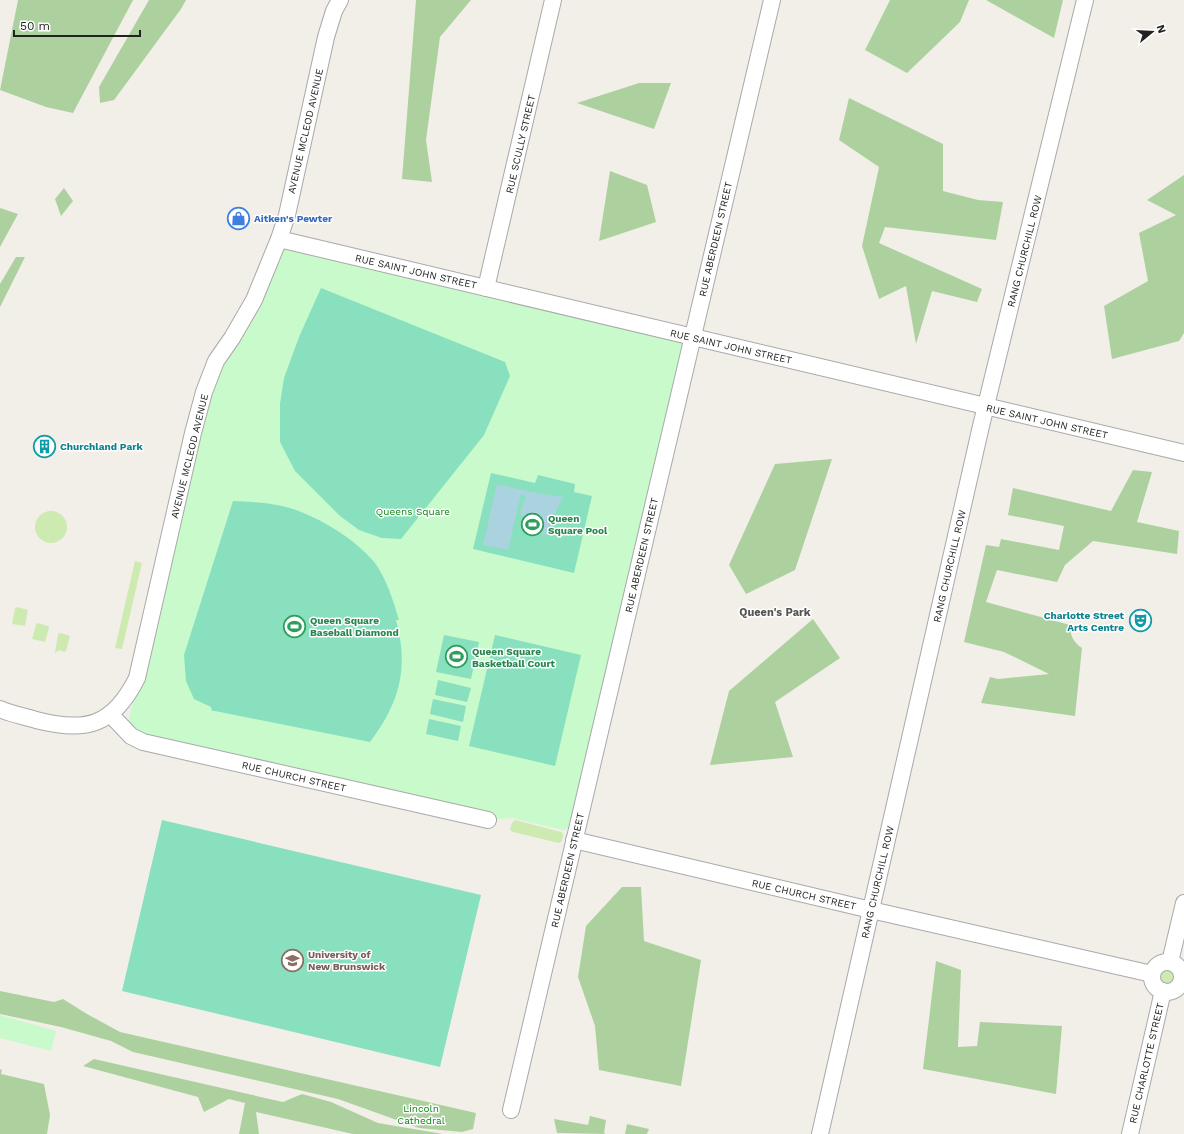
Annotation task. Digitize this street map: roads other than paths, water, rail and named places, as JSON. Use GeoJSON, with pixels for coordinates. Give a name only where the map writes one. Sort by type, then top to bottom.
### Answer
{"type":"FeatureCollection","features":[{"type":"Feature","properties":{"kind":"street","name":"AVENUE MCLEOD AVENUE"},"geometry":{"type":"LineString","coordinates":[[0,709],[51,724],[71,727],[89,725],[100,721],[110,714],[130,693],[137,678],[193,432],[204,392],[216,361],[232,338],[254,300],[279,239],[287,215],[326,37],[334,11],[340,0]]}},
{"type":"Feature","properties":{"kind":"street","name":"RUE SCULLY STREET"},"geometry":{"type":"LineString","coordinates":[[486,288],[553,0]]}},
{"type":"Feature","properties":{"kind":"street","name":"RUE ABERDEEN STREET"},"geometry":{"type":"LineString","coordinates":[[510,1110],[772,0]]}},
{"type":"Feature","properties":{"kind":"street","name":"RANG CHURCHILL ROW"},"geometry":{"type":"LineString","coordinates":[[820,1134],[979,434],[1085,0]]}},
{"type":"Feature","properties":{"kind":"street","name":"RUE SAINT JOHN STREET"},"geometry":{"type":"LineString","coordinates":[[279,239],[1184,453]]}},
{"type":"Feature","properties":{"kind":"street","name":"RUE CHURCH STREET"},"geometry":{"type":"LineString","coordinates":[[110,714],[131,736],[143,742],[488,820]]}},
{"type":"Feature","properties":{"kind":"street","name":"RUE CHURCH STREET"},"geometry":{"type":"LineString","coordinates":[[574,840],[1152,974]]}},
{"type":"Feature","properties":{"kind":"street"},"geometry":{"type":"LineString","coordinates":[[1170,962],[1184,903]]}},
{"type":"Feature","properties":{"kind":"street"},"geometry":{"type":"LineString","coordinates":[[1170,962],[1178,966],[1181,970],[1183,981],[1173,991],[1163,991],[1154,985],[1152,974],[1156,966],[1160,963],[1170,962]]}},
{"type":"Feature","properties":{"kind":"street","name":"RUE CHARLOTTE STREET"},"geometry":{"type":"LineString","coordinates":[[1130,1134],[1163,991]]}},
{"type":"Feature","properties":{"kind":"water"},"geometry":{"type":"Polygon","coordinates":[[[497,484],[531,492],[563,497],[544,536],[520,514],[526,496],[521,494],[508,550],[483,545],[497,484]]]}},
{"type":"Feature","properties":{"kind":"place","name":"Aitken's Pewter"},"geometry":{"type":"Point","coordinates":[239,218]}},
{"type":"Feature","properties":{"kind":"place","name":"Churchland Park"},"geometry":{"type":"Point","coordinates":[45,446]}},
{"type":"Feature","properties":{"kind":"place","name":"Queen Square Pool"},"geometry":{"type":"Point","coordinates":[532,524]}},
{"type":"Feature","properties":{"kind":"place","name":"Charlotte Street Arts Centre"},"geometry":{"type":"Point","coordinates":[1140,621]}},
{"type":"Feature","properties":{"kind":"place","name":"Queen Square Baseball Diamond"},"geometry":{"type":"Point","coordinates":[295,626]}},
{"type":"Feature","properties":{"kind":"place","name":"Queen Square Basketball Court"},"geometry":{"type":"Point","coordinates":[457,657]}},
{"type":"Feature","properties":{"kind":"place","name":"University of New Brunswick"},"geometry":{"type":"Point","coordinates":[293,960]}},
{"type":"Feature","properties":{"kind":"district","name":"Queen's Park"},"geometry":{"type":"Point","coordinates":[775,612]}},
{"type":"Feature","properties":{"kind":"park label","name":"Queens Square"},"geometry":{"type":"Point","coordinates":[413,511]}},
{"type":"Feature","properties":{"kind":"park label","name":"Lincoln Cathedral"},"geometry":{"type":"Point","coordinates":[421,1114]}}]}
